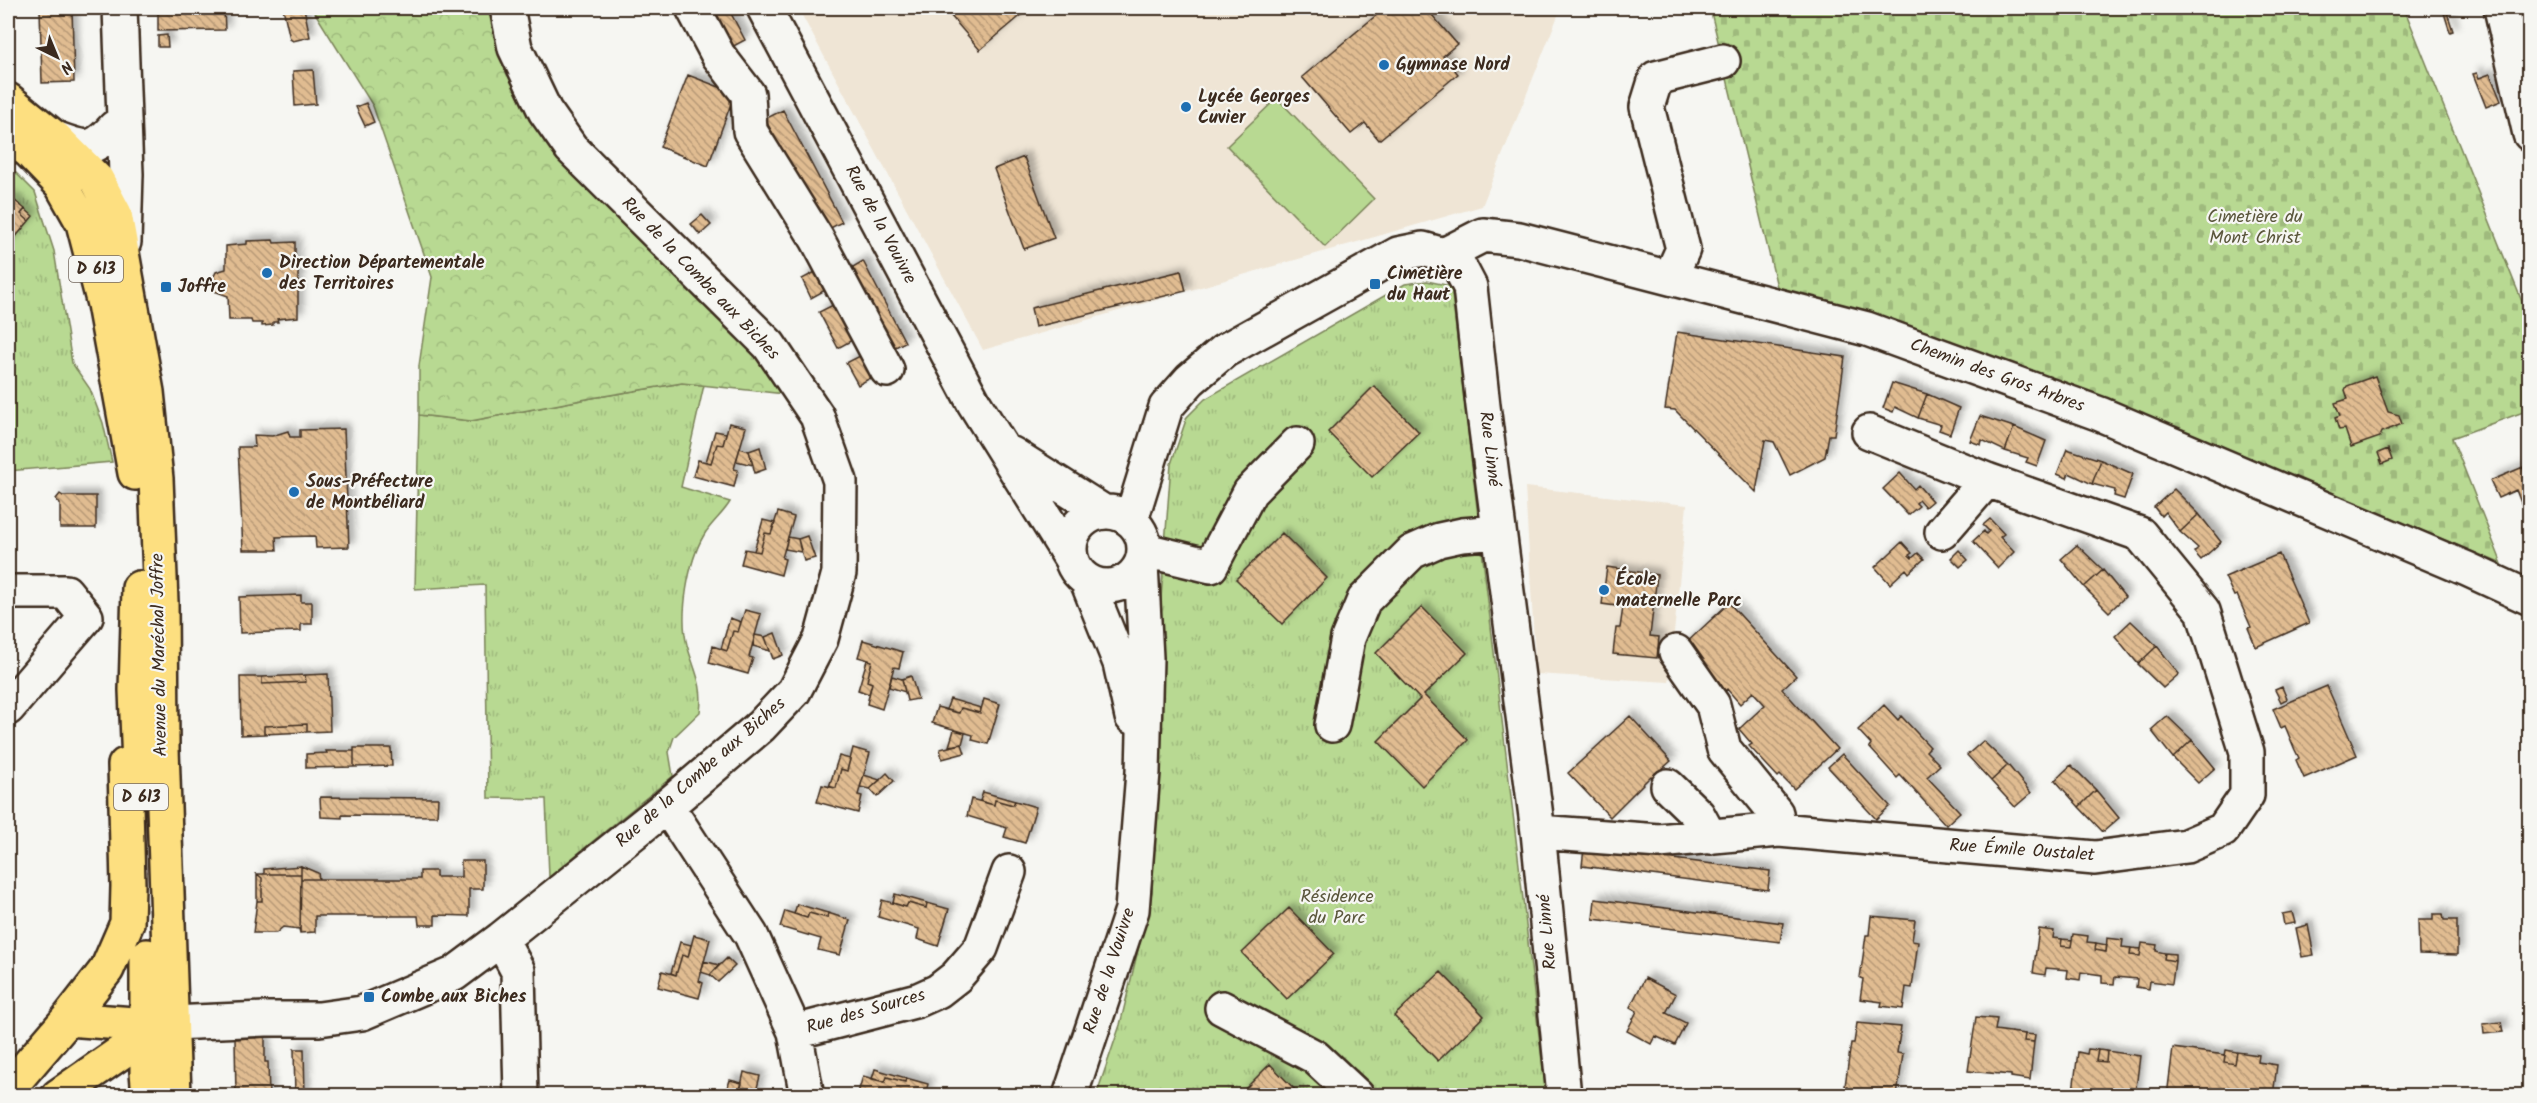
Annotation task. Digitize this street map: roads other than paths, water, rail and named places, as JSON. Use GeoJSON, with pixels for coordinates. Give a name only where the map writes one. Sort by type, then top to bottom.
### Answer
{"type":"FeatureCollection","features":[{"type":"Feature","properties":{"kind":"main road","name":"D 613"},"geometry":{"type":"LineString","coordinates":[[8,100],[46,148]]}},
{"type":"Feature","properties":{"kind":"main road","name":"D 613"},"geometry":{"type":"LineString","coordinates":[[8,133],[111,177],[116,214]]}},
{"type":"Feature","properties":{"kind":"main road","name":"Avenue du Maréchal Joffre"},"geometry":{"type":"LineString","coordinates":[[46,148],[61,184],[83,223],[108,254],[147,392],[156,479],[159,1024]]}},
{"type":"Feature","properties":{"kind":"main road","name":"Avenue du Maréchal Joffre"},"geometry":{"type":"LineString","coordinates":[[108,254],[138,512],[136,690],[148,985],[159,1024]]}},
{"type":"Feature","properties":{"kind":"main road","name":"D 613"},"geometry":{"type":"LineString","coordinates":[[8,1089],[107,969],[127,923],[121,631],[139,568]]}},
{"type":"Feature","properties":{"kind":"main road"},"geometry":{"type":"LineString","coordinates":[[68,1019],[159,1024]]}},
{"type":"Feature","properties":{"kind":"main road"},"geometry":{"type":"LineString","coordinates":[[58,1095],[159,1024]]}},
{"type":"Feature","properties":{"kind":"main road"},"geometry":{"type":"LineString","coordinates":[[149,1095],[159,1024]]}},
{"type":"Feature","properties":{"kind":"main road"},"geometry":{"type":"LineString","coordinates":[[159,1024],[174,1095]]}},
{"type":"Feature","properties":{"kind":"street","name":"Avenue du Maréchal Joffre"},"geometry":{"type":"LineString","coordinates":[[111,177],[121,48],[120,8]]}},
{"type":"Feature","properties":{"kind":"street","name":"Rue de la Combe aux Biches"},"geometry":{"type":"LineString","coordinates":[[159,1024],[326,1018],[370,1011],[453,974],[501,939],[667,806],[761,726],[794,691],[821,639],[839,573],[840,481],[818,416],[769,345],[571,148],[545,111],[515,48],[507,8]]}},
{"type":"Feature","properties":{"kind":"street"},"geometry":{"type":"LineString","coordinates":[[693,8],[718,55],[748,94],[750,131],[817,239],[887,370]]}},
{"type":"Feature","properties":{"kind":"street","name":"Rue de la Vouivre"},"geometry":{"type":"LineString","coordinates":[[764,8],[974,403],[1079,569],[1120,663],[1143,772]]}},
{"type":"Feature","properties":{"kind":"street"},"geometry":{"type":"LineString","coordinates":[[783,8],[909,248],[926,311]]}},
{"type":"Feature","properties":{"kind":"street"},"geometry":{"type":"LineString","coordinates":[[2501,8],[2529,134]]}},
{"type":"Feature","properties":{"kind":"street","name":"Avenue du Maréchal Joffre"},"geometry":{"type":"LineString","coordinates":[[108,254],[111,177],[121,48]]}},
{"type":"Feature","properties":{"kind":"street"},"geometry":{"type":"LineString","coordinates":[[1670,278],[1683,249],[1647,107],[1656,78],[1723,61]]}},
{"type":"Feature","properties":{"kind":"street"},"geometry":{"type":"LineString","coordinates":[[8,113],[47,147],[76,181],[111,177]]}},
{"type":"Feature","properties":{"kind":"street"},"geometry":{"type":"LineString","coordinates":[[46,148],[82,148],[102,141],[115,127]]}},
{"type":"Feature","properties":{"kind":"street"},"geometry":{"type":"LineString","coordinates":[[108,254],[116,214]]}},
{"type":"Feature","properties":{"kind":"street","name":"Chemin des Gros Arbres"},"geometry":{"type":"LineString","coordinates":[[1444,255],[1483,235],[1519,239],[1867,329],[2100,414],[2456,564],[2529,598]]}},
{"type":"Feature","properties":{"kind":"street"},"geometry":{"type":"LineString","coordinates":[[1117,516],[1155,439],[1166,407],[1190,380],[1224,351],[1398,254],[1423,249],[1444,255]]}},
{"type":"Feature","properties":{"kind":"street","name":"Rue Linné"},"geometry":{"type":"LineString","coordinates":[[1444,255],[1459,266],[1470,287],[1538,832],[1564,1095]]}},
{"type":"Feature","properties":{"kind":"street","name":"Rue Émile Oustalet"},"geometry":{"type":"LineString","coordinates":[[1538,832],[1659,841],[1779,830],[2095,858],[2186,846],[2223,830],[2247,795],[2247,752],[2203,611],[2140,534],[1987,480],[1869,432]]}},
{"type":"Feature","properties":{"kind":"street","name":"Rue de la Vouivre"},"geometry":{"type":"LineString","coordinates":[[998,442],[1019,459],[1117,516]]}},
{"type":"Feature","properties":{"kind":"street"},"geometry":{"type":"LineString","coordinates":[[1143,557],[1210,566],[1250,492],[1297,444]]}},
{"type":"Feature","properties":{"kind":"street"},"geometry":{"type":"LineString","coordinates":[[1942,532],[1987,480]]}},
{"type":"Feature","properties":{"kind":"street"},"geometry":{"type":"LineString","coordinates":[[1090,515],[1117,516],[1139,528],[1143,557],[1136,573],[1118,585],[1097,585],[1079,569],[1070,545],[1073,533],[1090,515]]}},
{"type":"Feature","properties":{"kind":"street"},"geometry":{"type":"LineString","coordinates":[[1332,725],[1348,638],[1364,600],[1412,552],[1439,540],[1462,535],[1499,532]]}},
{"type":"Feature","properties":{"kind":"street","name":"Rue de la Vouivre"},"geometry":{"type":"LineString","coordinates":[[1070,1095],[1131,910],[1143,772],[1146,658],[1143,557]]}},
{"type":"Feature","properties":{"kind":"street"},"geometry":{"type":"LineString","coordinates":[[8,592],[66,592],[86,616],[8,708]]}},
{"type":"Feature","properties":{"kind":"street"},"geometry":{"type":"LineString","coordinates":[[1676,652],[1713,705],[1724,749],[1776,813],[1779,830]]}},
{"type":"Feature","properties":{"kind":"street"},"geometry":{"type":"LineString","coordinates":[[1668,786],[1698,815],[1710,837]]}},
{"type":"Feature","properties":{"kind":"street","name":"Rue des Sources"},"geometry":{"type":"LineString","coordinates":[[667,806],[750,935],[795,1032],[807,1095]]}},
{"type":"Feature","properties":{"kind":"street","name":"Rue des Sources"},"geometry":{"type":"LineString","coordinates":[[795,1032],[918,1000],[938,991],[956,976],[981,948],[1008,872]]}},
{"type":"Feature","properties":{"kind":"street"},"geometry":{"type":"LineString","coordinates":[[501,939],[518,970],[521,1095]]}},
{"type":"Feature","properties":{"kind":"street"},"geometry":{"type":"LineString","coordinates":[[1222,1008],[1316,1057],[1357,1095]]}},
{"type":"Feature","properties":{"kind":"place","name":"Gymnase Nord"},"geometry":{"type":"Point","coordinates":[1384,65]}},
{"type":"Feature","properties":{"kind":"place","name":"Lycée Georges Cuvier"},"geometry":{"type":"Point","coordinates":[1186,107]}},
{"type":"Feature","properties":{"kind":"place","name":"Direction Départementale des Territoires"},"geometry":{"type":"Point","coordinates":[267,273]}},
{"type":"Feature","properties":{"kind":"place","name":"Cimetière du Haut"},"geometry":{"type":"Point","coordinates":[1375,284]}},
{"type":"Feature","properties":{"kind":"place","name":"Joffre"},"geometry":{"type":"Point","coordinates":[166,287]}},
{"type":"Feature","properties":{"kind":"place","name":"Sous-Préfecture de Montbéliard"},"geometry":{"type":"Point","coordinates":[294,492]}},
{"type":"Feature","properties":{"kind":"place","name":"École maternelle Parc"},"geometry":{"type":"Point","coordinates":[1604,590]}},
{"type":"Feature","properties":{"kind":"place","name":"Combe aux Biches"},"geometry":{"type":"Point","coordinates":[369,997]}},
{"type":"Feature","properties":{"kind":"park label","name":"Cimetière du Mont Christ"},"geometry":{"type":"Point","coordinates":[2255,227]}},
{"type":"Feature","properties":{"kind":"park label","name":"Résidence du Parc"},"geometry":{"type":"Point","coordinates":[1337,907]}}]}
